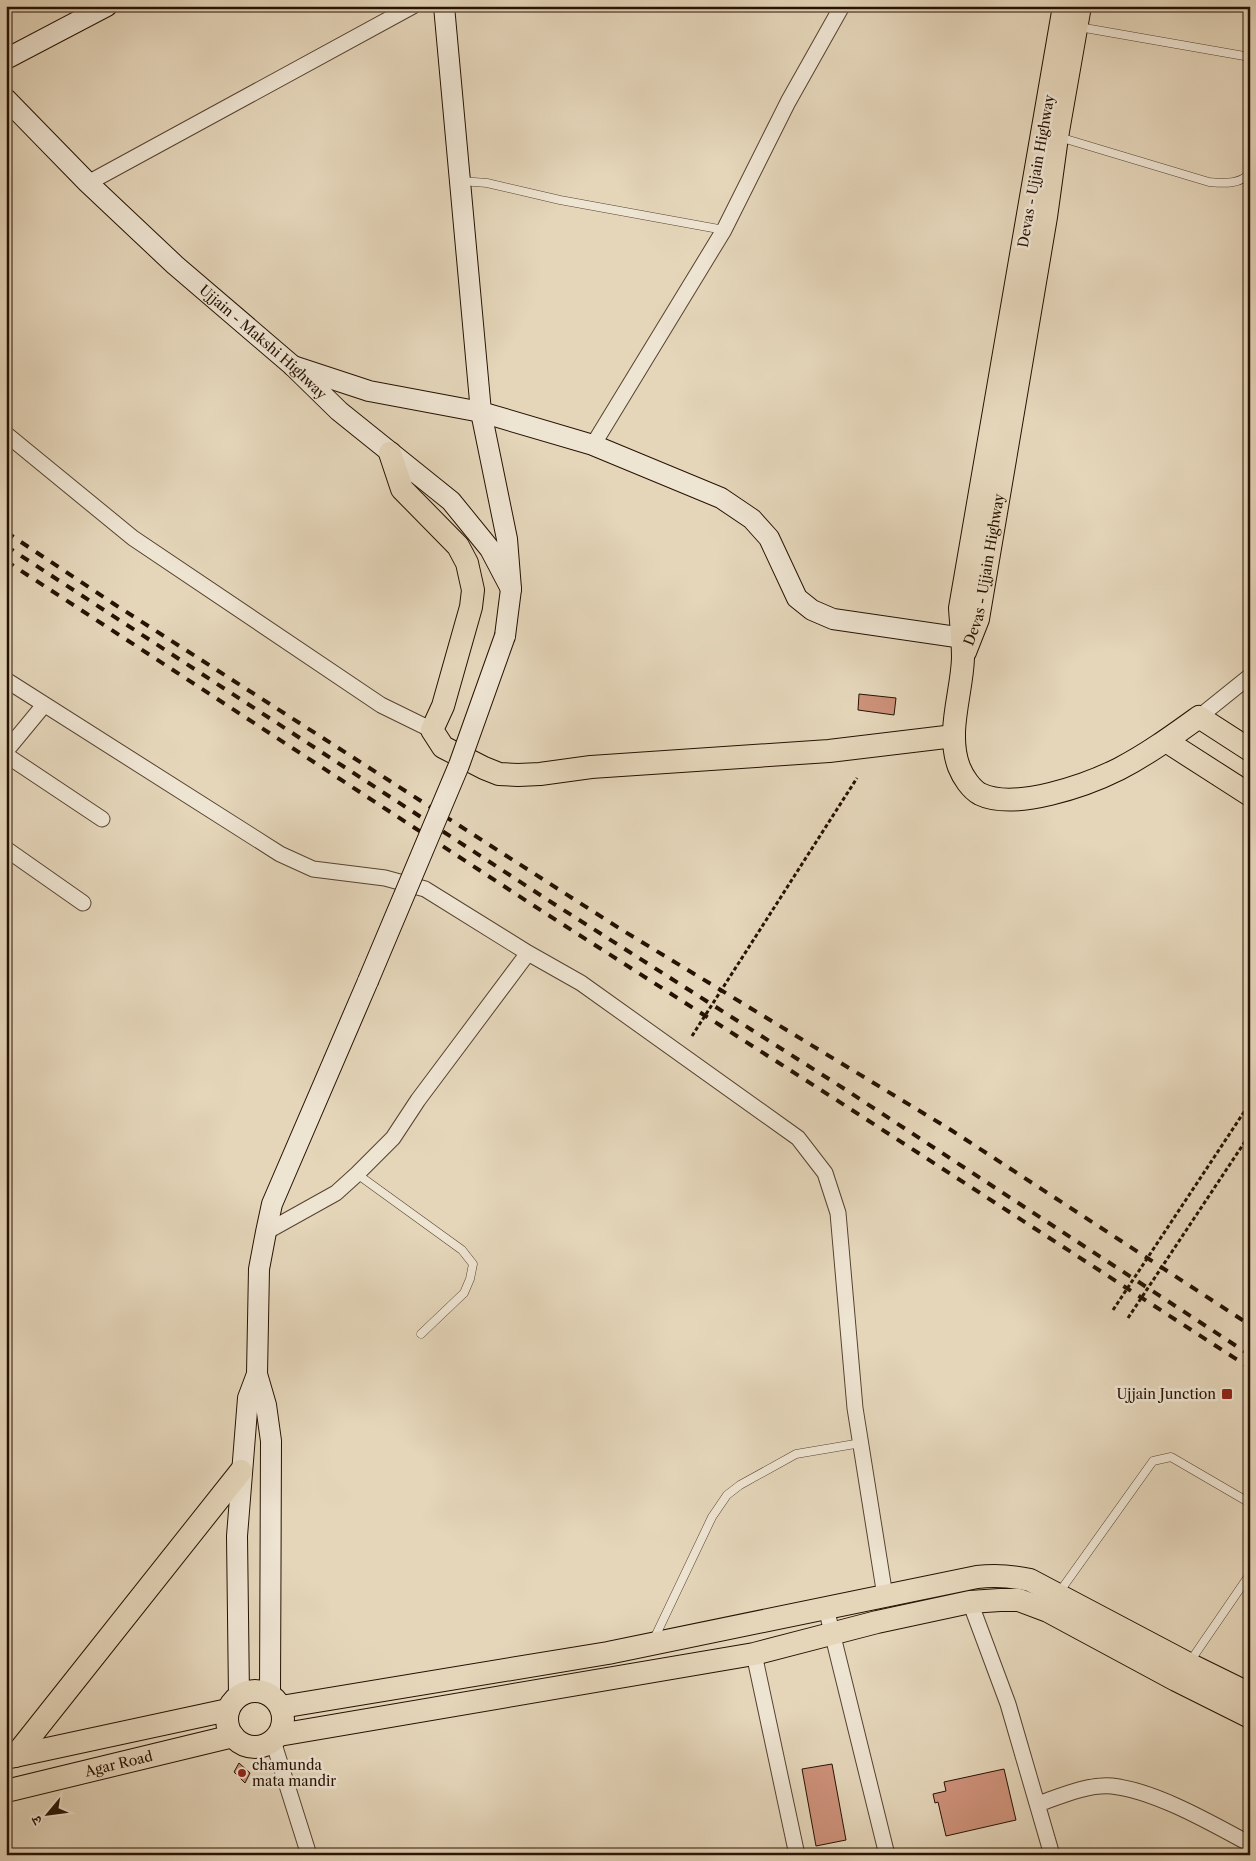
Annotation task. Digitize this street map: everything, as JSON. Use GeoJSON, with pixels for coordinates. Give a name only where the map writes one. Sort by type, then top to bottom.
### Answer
{"type":"FeatureCollection","features":[{"type":"Feature","properties":{"kind":"main road"},"geometry":{"type":"LineString","coordinates":[[257,1374],[248,1398],[241,1471],[237,1536],[233,1703],[227,1719],[228,1728],[239,1742],[247,1746],[256,1747],[265,1746],[276,1738],[283,1726],[284,1716],[276,1701],[271,1441],[266,1405],[257,1374],[259,1270],[272,1204],[459,766],[505,636],[511,589],[507,539],[481,412],[444,6]]}},
{"type":"Feature","properties":{"kind":"main road","name":"Devas - Ujjain Highway"},"geometry":{"type":"LineString","coordinates":[[965,645],[960,608],[1064,6]]}},
{"type":"Feature","properties":{"kind":"main road"},"geometry":{"type":"LineString","coordinates":[[6,59],[101,8]]}},
{"type":"Feature","properties":{"kind":"main road","name":"Devas - Ujjain Highway"},"geometry":{"type":"LineString","coordinates":[[965,645],[978,619],[1078,16]]}},
{"type":"Feature","properties":{"kind":"main road","name":"Ujjain - Makshi Highway"},"geometry":{"type":"LineString","coordinates":[[6,99],[88,183],[175,265],[293,366],[339,411],[451,501],[490,549],[511,589]]}},
{"type":"Feature","properties":{"kind":"main road"},"geometry":{"type":"LineString","coordinates":[[293,366],[369,391],[481,412],[593,445],[721,498],[752,519],[769,538],[797,598],[812,610],[833,619],[965,645],[954,736],[959,767],[967,782],[980,794],[999,799],[1026,799],[1074,788],[1119,769],[1166,741],[1199,717],[1250,750]]}},
{"type":"Feature","properties":{"kind":"main road"},"geometry":{"type":"LineString","coordinates":[[390,453],[402,489],[458,546],[467,563],[473,590],[471,607],[442,706],[432,730],[443,746],[484,768],[499,774],[540,774],[591,767],[829,751],[954,736]]}},
{"type":"Feature","properties":{"kind":"main road"},"geometry":{"type":"LineString","coordinates":[[1166,741],[1250,794]]}},
{"type":"Feature","properties":{"kind":"main road"},"geometry":{"type":"LineString","coordinates":[[11,1757],[241,1471]]}},
{"type":"Feature","properties":{"kind":"main road"},"geometry":{"type":"LineString","coordinates":[[11,1757],[233,1703],[248,1691],[258,1690],[276,1701],[608,1652],[977,1577],[997,1575],[1014,1576],[1030,1580],[1053,1602],[1183,1672],[1250,1717]]}},
{"type":"Feature","properties":{"kind":"main road"},"geometry":{"type":"LineString","coordinates":[[276,1738],[754,1654],[833,1633],[970,1602],[1019,1600],[1053,1602]]}},
{"type":"Feature","properties":{"kind":"main road"},"geometry":{"type":"LineString","coordinates":[[1183,1672],[1250,1694]]}},
{"type":"Feature","properties":{"kind":"main road","name":"Agar Road"},"geometry":{"type":"LineString","coordinates":[[6,1791],[233,1736]]}},
{"type":"Feature","properties":{"kind":"street"},"geometry":{"type":"LineString","coordinates":[[88,183],[413,6]]}},
{"type":"Feature","properties":{"kind":"street"},"geometry":{"type":"LineString","coordinates":[[593,445],[724,230],[788,102],[842,6]]}},
{"type":"Feature","properties":{"kind":"street"},"geometry":{"type":"LineString","coordinates":[[6,434],[133,538],[382,705],[432,730]]}},
{"type":"Feature","properties":{"kind":"street"},"geometry":{"type":"LineString","coordinates":[[1199,717],[1250,676]]}},
{"type":"Feature","properties":{"kind":"street"},"geometry":{"type":"LineString","coordinates":[[6,680],[280,854],[313,869],[385,878],[425,889],[528,953],[582,983],[798,1138],[825,1173],[838,1213],[855,1408],[886,1596]]}},
{"type":"Feature","properties":{"kind":"street"},"geometry":{"type":"LineString","coordinates":[[6,751],[44,705]]}},
{"type":"Feature","properties":{"kind":"street"},"geometry":{"type":"LineString","coordinates":[[6,755],[102,819]]}},
{"type":"Feature","properties":{"kind":"street"},"geometry":{"type":"LineString","coordinates":[[6,850],[84,903]]}},
{"type":"Feature","properties":{"kind":"street"},"geometry":{"type":"LineString","coordinates":[[266,1232],[336,1193],[393,1138],[418,1100],[528,953]]}},
{"type":"Feature","properties":{"kind":"street"},"geometry":{"type":"LineString","coordinates":[[970,1602],[1008,1704],[1052,1855]]}},
{"type":"Feature","properties":{"kind":"street"},"geometry":{"type":"LineString","coordinates":[[826,1608],[887,1855]]}},
{"type":"Feature","properties":{"kind":"street"},"geometry":{"type":"LineString","coordinates":[[754,1654],[796,1855]]}},
{"type":"Feature","properties":{"kind":"street"},"geometry":{"type":"LineString","coordinates":[[276,1738],[309,1855]]}},
{"type":"Feature","properties":{"kind":"street"},"geometry":{"type":"LineString","coordinates":[[1038,1804],[1079,1790],[1111,1786],[1149,1794],[1250,1844]]}},
{"type":"Feature","properties":{"kind":"lane"},"geometry":{"type":"LineString","coordinates":[[1078,16],[1250,57]]}},
{"type":"Feature","properties":{"kind":"lane"},"geometry":{"type":"LineString","coordinates":[[1057,137],[1209,182],[1232,183],[1248,176],[1250,173]]}},
{"type":"Feature","properties":{"kind":"lane"},"geometry":{"type":"LineString","coordinates":[[460,181],[487,183],[560,200],[724,230]]}},
{"type":"Feature","properties":{"kind":"lane"},"geometry":{"type":"LineString","coordinates":[[357,1174],[462,1250],[473,1264],[470,1279],[464,1293],[421,1334]]}},
{"type":"Feature","properties":{"kind":"lane"},"geometry":{"type":"LineString","coordinates":[[652,1644],[712,1517],[727,1495],[740,1485],[796,1454],[861,1443]]}},
{"type":"Feature","properties":{"kind":"lane"},"geometry":{"type":"LineString","coordinates":[[1053,1602],[1153,1461],[1171,1457],[1250,1503]]}},
{"type":"Feature","properties":{"kind":"lane"},"geometry":{"type":"LineString","coordinates":[[1183,1672],[1250,1574]]}},
{"type":"Feature","properties":{"kind":"path"},"geometry":{"type":"LineString","coordinates":[[692,1036],[857,778]]}},
{"type":"Feature","properties":{"kind":"path"},"geometry":{"type":"LineString","coordinates":[[1113,1310],[1250,1103]]}},
{"type":"Feature","properties":{"kind":"path"},"geometry":{"type":"LineString","coordinates":[[1128,1318],[1250,1134]]}},
{"type":"Feature","properties":{"kind":"building"},"geometry":{"type":"Polygon","coordinates":[[[859,694],[896,698],[894,715],[858,710],[859,694]]]}},
{"type":"Feature","properties":{"kind":"building","name":"chamunda mata mandir"},"geometry":{"type":"Polygon","coordinates":[[[239,1763],[250,1773],[245,1783],[234,1772],[239,1763]]]}},
{"type":"Feature","properties":{"kind":"building"},"geometry":{"type":"Polygon","coordinates":[[[832,1764],[846,1840],[816,1846],[802,1769],[832,1764]]]}},
{"type":"Feature","properties":{"kind":"building"},"geometry":{"type":"Polygon","coordinates":[[[1004,1769],[1016,1820],[946,1836],[938,1802],[935,1803],[933,1794],[946,1791],[944,1782],[1004,1769]]]}},
{"type":"Feature","properties":{"kind":"railway"},"geometry":{"type":"LineString","coordinates":[[6,532],[114,604],[622,930],[951,1130],[1250,1325]]}},
{"type":"Feature","properties":{"kind":"railway"},"geometry":{"type":"LineString","coordinates":[[6,546],[551,902],[843,1088],[1250,1355]]}},
{"type":"Feature","properties":{"kind":"railway"},"geometry":{"type":"LineString","coordinates":[[6,561],[545,913],[1250,1368]]}},
{"type":"Feature","properties":{"kind":"place","name":"Ujjain Junction"},"geometry":{"type":"Point","coordinates":[1227,1394]}},
{"type":"Feature","properties":{"kind":"place","name":"chamunda mata mandir"},"geometry":{"type":"Point","coordinates":[242,1773]}}]}
